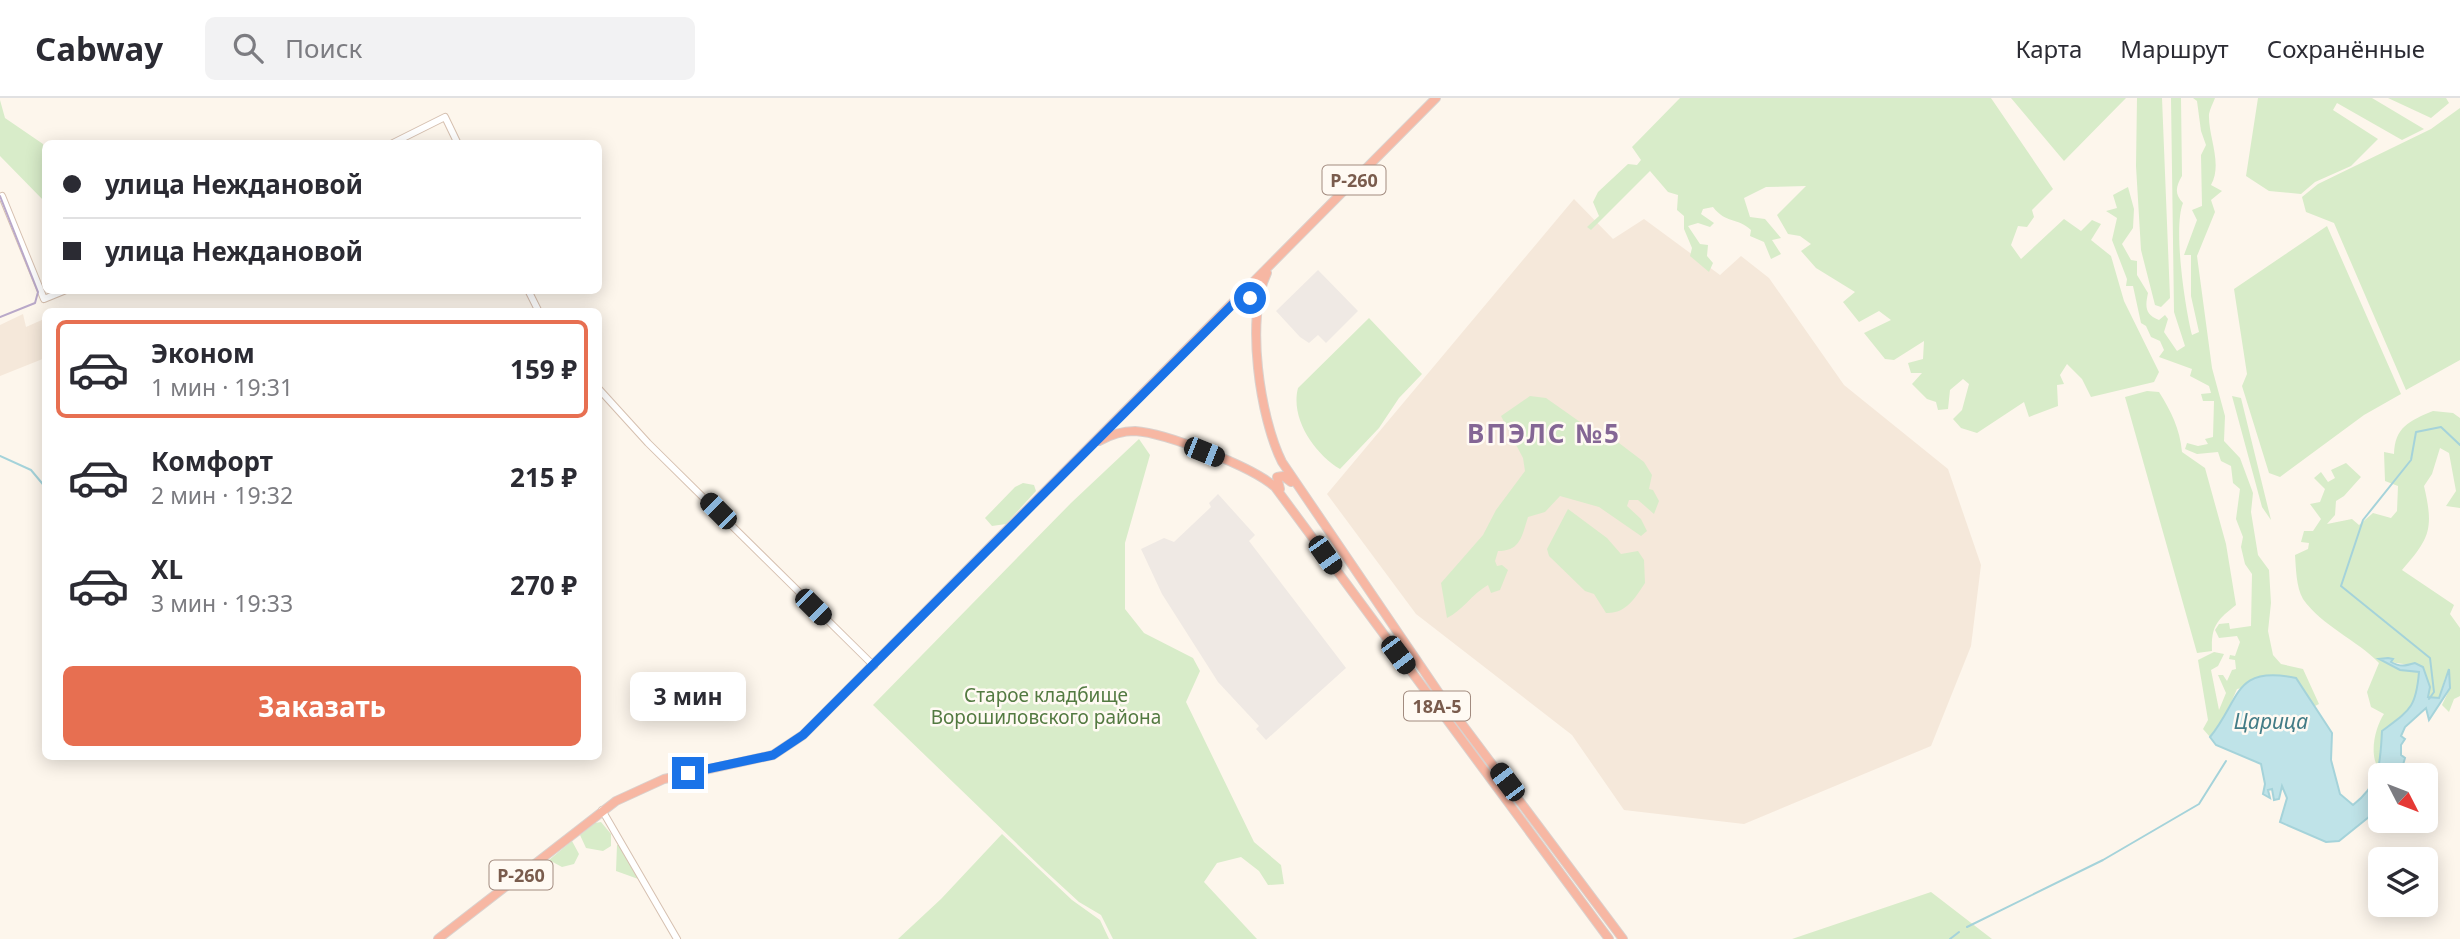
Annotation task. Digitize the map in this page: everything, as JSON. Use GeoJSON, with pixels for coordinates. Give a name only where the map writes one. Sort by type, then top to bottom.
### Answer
{"type":"FeatureCollection","features":[{"type":"Feature","properties":{"kind":"highway","name":"Р-260"},"geometry":{"type":"LineString","coordinates":[[438,939],[602,810],[637,789],[664,779],[760,759],[781,751],[803,735],[1436,98]]}},
{"type":"Feature","properties":{"kind":"highway","name":"18А-5"},"geometry":{"type":"LineString","coordinates":[[1273,264],[1262,285],[1257,311],[1264,420],[1282,462],[1441,696],[1623,939]]}},
{"type":"Feature","properties":{"kind":"highway"},"geometry":{"type":"LineString","coordinates":[[1242,295],[1252,299],[1257,311]]}},
{"type":"Feature","properties":{"kind":"highway"},"geometry":{"type":"LineString","coordinates":[[1123,413],[1122,423],[1133,431]]}},
{"type":"Feature","properties":{"kind":"highway","name":"18А-5"},"geometry":{"type":"LineString","coordinates":[[1133,431],[1181,444],[1262,476],[1285,498],[1609,939]]}},
{"type":"Feature","properties":{"kind":"highway"},"geometry":{"type":"LineString","coordinates":[[1090,446],[1114,434],[1133,431]]}},
{"type":"Feature","properties":{"kind":"highway"},"geometry":{"type":"LineString","coordinates":[[1262,476],[1271,478],[1277,475],[1282,462]]}},
{"type":"Feature","properties":{"kind":"highway"},"geometry":{"type":"LineString","coordinates":[[1285,498],[1278,485],[1278,477],[1285,477],[1299,488]]}},
{"type":"Feature","properties":{"kind":"street"},"geometry":{"type":"LineString","coordinates":[[399,140],[445,117],[456,140]]}},
{"type":"Feature","properties":{"kind":"street"},"geometry":{"type":"LineString","coordinates":[[1,196],[44,299],[56,294]]}},
{"type":"Feature","properties":{"kind":"street"},"geometry":{"type":"LineString","coordinates":[[602,392],[648,443],[874,666]]}},
{"type":"Feature","properties":{"kind":"street"},"geometry":{"type":"LineString","coordinates":[[602,810],[677,939]]}},
{"type":"Feature","properties":{"kind":"shaded area"},"geometry":{"type":"Polygon","coordinates":[[[1574,199],[1613,239],[1644,219],[1720,275],[1741,256],[1769,278],[1844,385],[1948,469],[1981,565],[1971,646],[1931,746],[1744,824],[1624,810],[1572,735],[1416,614],[1327,494],[1574,199]]]}},
{"type":"Feature","properties":{"kind":"shaded area"},"geometry":{"type":"Polygon","coordinates":[[[1318,270],[1358,311],[1326,343],[1318,335],[1309,343],[1276,311],[1318,270]]]}},
{"type":"Feature","properties":{"kind":"shaded area"},"geometry":{"type":"Polygon","coordinates":[[[23,314],[26,327],[42,320],[42,359],[0,376],[0,325],[23,314]]]}},
{"type":"Feature","properties":{"kind":"shaded area"},"geometry":{"type":"Polygon","coordinates":[[[1218,494],[1255,535],[1249,541],[1346,668],[1266,740],[1256,729],[1259,726],[1218,682],[1162,594],[1141,549],[1164,538],[1174,542],[1211,507],[1209,503],[1218,494]]]}},
{"type":"Feature","properties":{"kind":"green space"},"geometry":{"type":"Polygon","coordinates":[[[1680,98],[1991,98],[2053,189],[2032,210],[2034,217],[2027,227],[2018,226],[2011,245],[2021,259],[2064,219],[2081,231],[2092,220],[2101,224],[2091,240],[2111,256],[2124,301],[2159,372],[2154,382],[2091,397],[2082,379],[2067,364],[2060,375],[2064,384],[2057,385],[2058,406],[2029,417],[2024,402],[1977,433],[1961,428],[1953,419],[1962,410],[1969,384],[1963,379],[1950,390],[1948,409],[1938,410],[1936,402],[1927,399],[1912,384],[1922,373],[1911,373],[1908,363],[1923,359],[1924,341],[1894,360],[1885,359],[1864,333],[1891,320],[1879,311],[1859,322],[1843,302],[1855,292],[1816,268],[1801,251],[1811,244],[1800,236],[1788,234],[1777,215],[1806,186],[1766,187],[1744,198],[1750,217],[1765,219],[1781,238],[1772,240],[1781,254],[1771,259],[1764,242],[1750,236],[1751,230],[1746,226],[1722,216],[1713,207],[1703,209],[1701,214],[1714,223],[1710,227],[1698,223],[1688,226],[1700,244],[1708,245],[1707,256],[1713,263],[1709,272],[1690,256],[1692,248],[1684,229],[1684,216],[1677,210],[1678,195],[1668,192],[1650,171],[1591,230],[1587,227],[1599,216],[1593,202],[1598,192],[1628,164],[1637,165],[1641,160],[1632,147],[1680,98]]]}},
{"type":"Feature","properties":{"kind":"green space"},"geometry":{"type":"Polygon","coordinates":[[[2011,98],[2126,98],[2064,161],[2011,98]]]}},
{"type":"Feature","properties":{"kind":"green space"},"geometry":{"type":"Polygon","coordinates":[[[2137,98],[2162,98],[2170,298],[2161,307],[2155,305],[2141,250],[2136,166],[2137,98]]]}},
{"type":"Feature","properties":{"kind":"green space"},"geometry":{"type":"Polygon","coordinates":[[[2171,98],[2181,98],[2182,176],[2177,190],[2183,203],[2179,230],[2180,248],[2183,288],[2192,335],[2199,332],[2191,296],[2191,255],[2184,255],[2197,220],[2192,210],[2202,206],[2201,155],[2206,145],[2197,101],[2193,98],[2215,98],[2209,114],[2216,168],[2211,185],[2222,191],[2211,200],[2215,212],[2197,256],[2212,368],[2225,416],[2224,441],[2240,458],[2253,493],[2251,512],[2258,555],[2269,570],[2271,603],[2268,631],[2273,655],[2281,664],[2303,669],[2319,704],[2313,707],[2296,678],[2237,689],[2223,721],[2210,737],[2203,729],[2208,720],[2198,660],[2214,652],[2224,654],[2218,666],[2211,670],[2219,710],[2226,693],[2218,675],[2223,675],[2227,681],[2232,670],[2236,669],[2235,660],[2229,659],[2230,655],[2235,656],[2240,642],[2237,636],[2219,638],[2215,630],[2219,624],[2229,623],[2230,629],[2251,626],[2252,574],[2245,564],[2241,547],[2243,537],[2236,519],[2240,489],[2233,483],[2231,466],[2221,461],[2218,452],[2197,454],[2185,449],[2187,443],[2198,446],[2208,444],[2205,439],[2213,437],[2214,401],[2203,401],[2201,394],[2211,393],[2209,386],[2190,376],[2192,369],[2159,357],[2164,350],[2160,341],[2151,337],[2146,326],[2141,323],[2133,286],[2126,286],[2127,279],[2112,240],[2117,218],[2106,211],[2117,208],[2113,195],[2128,187],[2134,209],[2133,228],[2122,244],[2131,260],[2137,261],[2137,275],[2148,293],[2146,306],[2149,313],[2159,320],[2165,315],[2168,319],[2164,332],[2177,351],[2185,346],[2174,312],[2171,98]]]}},
{"type":"Feature","properties":{"kind":"green space"},"geometry":{"type":"Polygon","coordinates":[[[2258,98],[2372,98],[2424,129],[2402,140],[2337,103],[2333,110],[2378,139],[2351,166],[2315,182],[2301,194],[2269,191],[2246,176],[2258,98]]]}},
{"type":"Feature","properties":{"kind":"green space"},"geometry":{"type":"Polygon","coordinates":[[[2388,98],[2446,98],[2449,103],[2431,118],[2388,98]]]}},
{"type":"Feature","properties":{"kind":"green space"},"geometry":{"type":"Polygon","coordinates":[[[0,100],[5,118],[42,143],[42,199],[0,156],[0,100]]]}},
{"type":"Feature","properties":{"kind":"green space"},"geometry":{"type":"Polygon","coordinates":[[[2460,108],[2460,360],[2406,390],[2334,223],[2306,212],[2302,197],[2318,184],[2431,129],[2460,108]]]}},
{"type":"Feature","properties":{"kind":"green space"},"geometry":{"type":"Polygon","coordinates":[[[2327,226],[2401,394],[2364,415],[2280,477],[2269,473],[2242,386],[2247,374],[2234,289],[2327,226]]]}},
{"type":"Feature","properties":{"kind":"green space"},"geometry":{"type":"Polygon","coordinates":[[[1369,318],[1422,374],[1399,398],[1379,428],[1340,469],[1314,445],[1301,423],[1296,400],[1298,388],[1369,318]]]}},
{"type":"Feature","properties":{"kind":"green space"},"geometry":{"type":"Polygon","coordinates":[[[2147,391],[2159,392],[2174,420],[2182,452],[2205,468],[2226,544],[2236,605],[2216,624],[2212,651],[2197,653],[2125,397],[2147,391]]]}},
{"type":"Feature","properties":{"kind":"green space"},"geometry":{"type":"Polygon","coordinates":[[[1530,396],[1546,398],[1600,436],[1619,443],[1644,462],[1652,475],[1649,489],[1653,490],[1659,501],[1654,514],[1638,500],[1629,500],[1627,506],[1641,519],[1647,531],[1641,536],[1599,507],[1560,496],[1545,512],[1528,517],[1516,545],[1498,551],[1495,561],[1497,566],[1502,565],[1508,570],[1500,590],[1491,593],[1488,585],[1447,618],[1441,583],[1483,535],[1496,510],[1525,471],[1523,458],[1501,416],[1530,396]]]}},
{"type":"Feature","properties":{"kind":"green space"},"geometry":{"type":"Polygon","coordinates":[[[2232,396],[2241,398],[2271,520],[2262,507],[2232,396]]]}},
{"type":"Feature","properties":{"kind":"green space"},"geometry":{"type":"Polygon","coordinates":[[[2433,411],[2453,413],[2460,418],[2460,508],[2446,506],[2456,491],[2449,453],[2440,448],[2432,474],[2424,486],[2429,513],[2427,532],[2419,549],[2402,570],[2454,605],[2450,614],[2460,628],[2460,696],[2454,699],[2449,712],[2442,705],[2450,688],[2445,678],[2439,698],[2428,697],[2430,687],[2423,667],[2390,662],[2393,659],[2388,658],[2388,664],[2400,670],[2419,672],[2416,694],[2410,707],[2382,731],[2380,763],[2376,763],[2374,742],[2384,714],[2371,707],[2367,692],[2379,663],[2320,617],[2303,599],[2295,555],[2308,549],[2309,543],[2301,542],[2304,531],[2313,531],[2321,519],[2310,504],[2320,502],[2325,489],[2314,478],[2321,472],[2328,482],[2335,478],[2331,470],[2346,463],[2361,477],[2336,501],[2335,515],[2327,524],[2352,519],[2359,525],[2373,513],[2391,518],[2397,511],[2398,486],[2385,481],[2384,452],[2394,454],[2400,431],[2417,418],[2433,411]]]}},
{"type":"Feature","properties":{"kind":"green space","name":"Старое кладбище Ворошиловского района"},"geometry":{"type":"Polygon","coordinates":[[[1139,439],[1150,455],[1125,543],[1125,609],[1144,633],[1193,658],[1200,671],[1186,702],[1254,842],[1281,865],[1284,884],[1268,885],[1259,871],[1241,857],[1217,863],[1204,882],[1257,939],[1113,939],[1101,915],[1079,902],[1042,868],[873,705],[1071,503],[1139,439]]]}},
{"type":"Feature","properties":{"kind":"green space"},"geometry":{"type":"Polygon","coordinates":[[[1023,483],[1034,485],[1036,491],[1006,524],[992,526],[985,518],[1015,487],[1023,483]]]}},
{"type":"Feature","properties":{"kind":"green space"},"geometry":{"type":"Polygon","coordinates":[[[1568,509],[1607,538],[1621,554],[1638,551],[1644,560],[1645,583],[1629,604],[1619,611],[1606,613],[1594,594],[1585,591],[1549,556],[1547,549],[1568,509]]]}},
{"type":"Feature","properties":{"kind":"green space"},"geometry":{"type":"Polygon","coordinates":[[[601,822],[611,834],[611,846],[603,851],[586,848],[580,835],[595,823],[601,822]]]}},
{"type":"Feature","properties":{"kind":"green space"},"geometry":{"type":"Polygon","coordinates":[[[1002,834],[1072,900],[1100,920],[1109,939],[898,939],[941,899],[1002,834]]]}},
{"type":"Feature","properties":{"kind":"green space"},"geometry":{"type":"Polygon","coordinates":[[[572,841],[579,854],[574,864],[562,867],[549,860],[572,841]]]}},
{"type":"Feature","properties":{"kind":"green space"},"geometry":{"type":"Polygon","coordinates":[[[619,845],[641,880],[616,871],[619,845]]]}},
{"type":"Feature","properties":{"kind":"green space"},"geometry":{"type":"Polygon","coordinates":[[[1931,892],[1992,939],[1792,939],[1931,892]]]}},
{"type":"Feature","properties":{"kind":"water","name":"Царица"},"geometry":{"type":"Polygon","coordinates":[[[2379,659],[2393,659],[2391,662],[2397,665],[2415,663],[2423,667],[2430,687],[2428,697],[2439,698],[2449,669],[2450,688],[2429,720],[2426,708],[2405,727],[2401,736],[2405,739],[2401,745],[2401,755],[2405,758],[2404,763],[2379,763],[2382,731],[2410,707],[2416,693],[2419,672],[2400,670],[2379,659]]]}},
{"type":"Feature","properties":{"kind":"water","name":"Царица"},"geometry":{"type":"Polygon","coordinates":[[[2275,675],[2296,678],[2332,733],[2331,760],[2340,794],[2353,805],[2368,790],[2368,818],[2339,841],[2326,842],[2280,822],[2287,798],[2282,786],[2279,799],[2274,800],[2272,789],[2268,790],[2270,798],[2263,794],[2265,784],[2261,764],[2216,745],[2210,737],[2234,698],[2249,681],[2260,676],[2275,675]]]}},
{"type":"Feature","properties":{"kind":"waterway","name":"Царица"},"geometry":{"type":"LineString","coordinates":[[2429,699],[2434,692],[2430,658],[2341,586],[2363,520],[2411,460],[2416,432],[2441,427],[2460,445]]}},
{"type":"Feature","properties":{"kind":"waterway"},"geometry":{"type":"LineString","coordinates":[[0,456],[31,470],[42,483]]}},
{"type":"Feature","properties":{"kind":"waterway","name":"Царица"},"geometry":{"type":"LineString","coordinates":[[1967,927],[2103,860],[2199,804],[2226,761]]}},
{"type":"Feature","properties":{"kind":"waterway","name":"Царица"},"geometry":{"type":"LineString","coordinates":[[1950,939],[1959,932]]}},
{"type":"Feature","properties":{"kind":"tram line"},"geometry":{"type":"LineString","coordinates":[[0,196],[38,292],[35,303],[0,317]]}},
{"type":"Feature","properties":{"kind":"district","name":"ВПЭЛС №5"},"geometry":{"type":"Point","coordinates":[1544,433]}},
{"type":"Feature","properties":{"kind":"route"},"geometry":{"type":"LineString","coordinates":[[688,773],[773,755],[803,735],[851,690],[995,540],[1242,295],[1250,298]]}}]}
